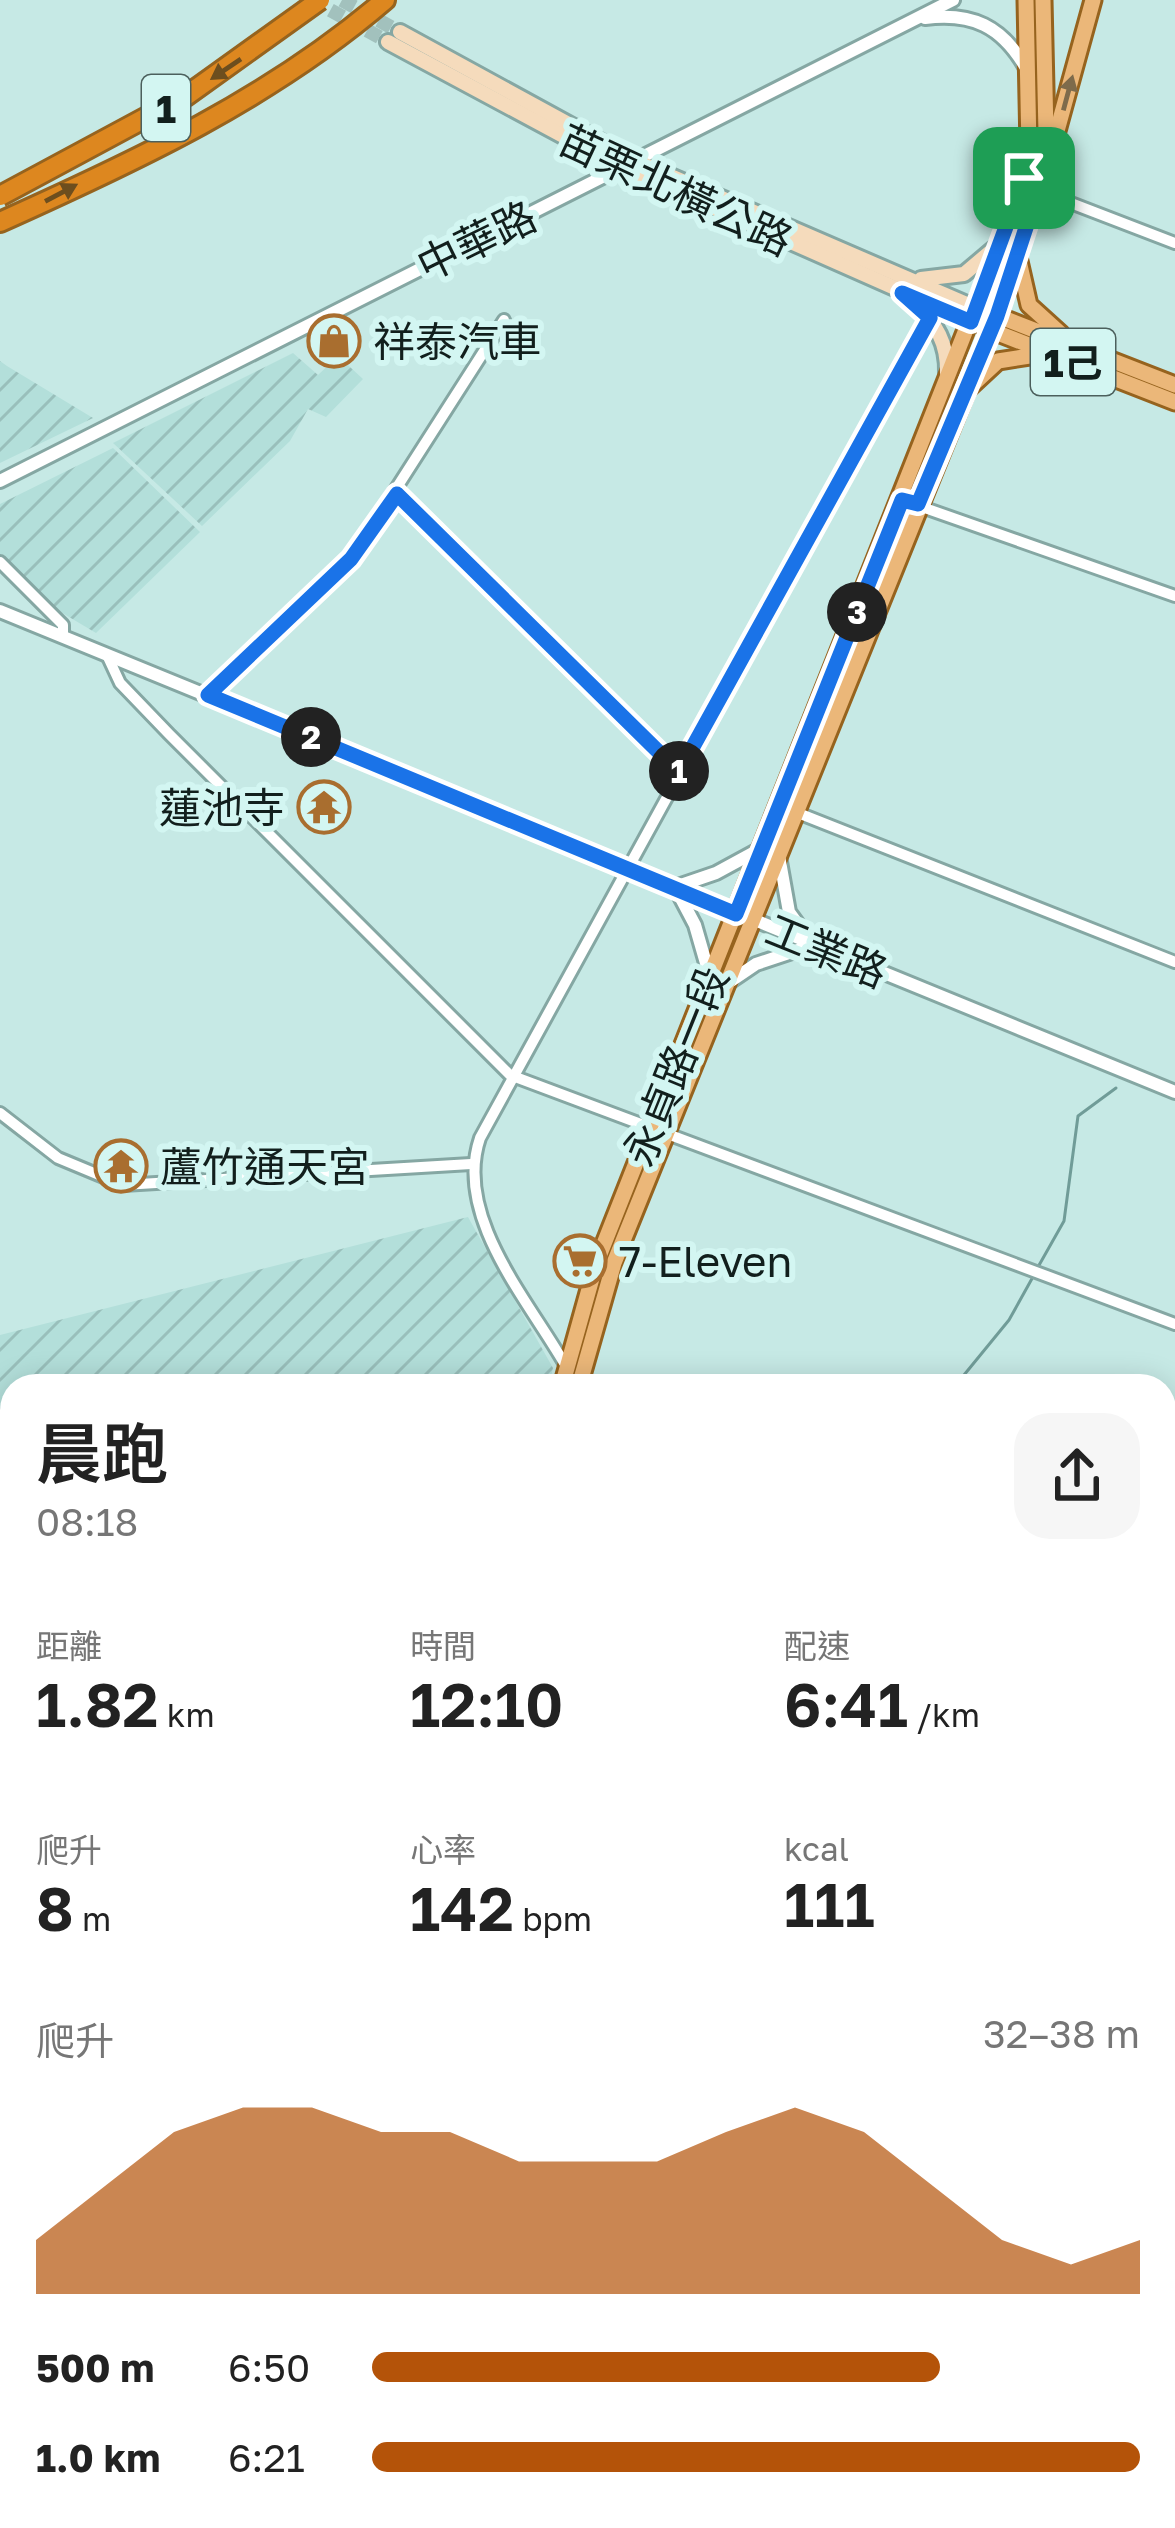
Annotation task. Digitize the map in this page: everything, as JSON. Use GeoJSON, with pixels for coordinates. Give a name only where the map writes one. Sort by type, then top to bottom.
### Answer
{"type":"FeatureCollection","features":[{"type":"Feature","properties":{"kind":"highway","name":"1"},"geometry":{"type":"LineString","coordinates":[[0,196],[186,96],[320,0]]}},
{"type":"Feature","properties":{"kind":"highway","name":"1"},"geometry":{"type":"LineString","coordinates":[[0,222],[121,161],[192,132],[262,92],[385,0]]}},
{"type":"Feature","properties":{"kind":"main road","name":"永貞路一段"},"geometry":{"type":"LineString","coordinates":[[564,1374],[596,1264],[659,1128],[718,982],[952,395],[1004,238],[1032,182],[1026,0]]}},
{"type":"Feature","properties":{"kind":"main road","name":"永貞路一段"},"geometry":{"type":"LineString","coordinates":[[952,395],[994,323],[1020,247],[1046,133],[1042,0]]}},
{"type":"Feature","properties":{"kind":"main road"},"geometry":{"type":"LineString","coordinates":[[1032,182],[1094,1]]}},
{"type":"Feature","properties":{"kind":"main road","name":"苗栗北橫公路"},"geometry":{"type":"LineString","coordinates":[[905,286],[638,161],[394,37],[621,167],[905,286],[975,315]]}},
{"type":"Feature","properties":{"kind":"main road"},"geometry":{"type":"LineString","coordinates":[[1004,238],[964,274],[905,286],[944,344],[952,395],[998,361],[1050,353]]}},
{"type":"Feature","properties":{"kind":"main road"},"geometry":{"type":"LineString","coordinates":[[1020,247],[1018,274],[1029,305],[1048,326],[1089,352]]}},
{"type":"Feature","properties":{"kind":"main road","name":"1己"},"geometry":{"type":"LineString","coordinates":[[975,315],[1050,353],[1175,402]]}},
{"type":"Feature","properties":{"kind":"main road","name":"1己"},"geometry":{"type":"LineString","coordinates":[[994,323],[1175,385]]}},
{"type":"Feature","properties":{"kind":"main road","name":"永貞路一段"},"geometry":{"type":"LineString","coordinates":[[581,1374],[659,1128]]}},
{"type":"Feature","properties":{"kind":"street"},"geometry":{"type":"LineString","coordinates":[[917,19],[934,0]]}},
{"type":"Feature","properties":{"kind":"street","name":"中華路"},"geometry":{"type":"LineString","coordinates":[[0,481],[952,0]]}},
{"type":"Feature","properties":{"kind":"street"},"geometry":{"type":"LineString","coordinates":[[917,19],[948,15],[990,26],[1007,38],[1029,73]]}},
{"type":"Feature","properties":{"kind":"street"},"geometry":{"type":"LineString","coordinates":[[1008,164],[1050,195],[1175,243]]}},
{"type":"Feature","properties":{"kind":"street"},"geometry":{"type":"LineString","coordinates":[[571,1374],[482,1219],[471,1164],[510,1075],[930,318]]}},
{"type":"Feature","properties":{"kind":"street"},"geometry":{"type":"LineString","coordinates":[[208,695],[351,559],[397,494],[504,320]]}},
{"type":"Feature","properties":{"kind":"street"},"geometry":{"type":"LineString","coordinates":[[397,494],[679,772]]}},
{"type":"Feature","properties":{"kind":"street"},"geometry":{"type":"LineString","coordinates":[[910,502],[1175,596]]}},
{"type":"Feature","properties":{"kind":"street"},"geometry":{"type":"LineString","coordinates":[[0,562],[63,626],[63,637]]}},
{"type":"Feature","properties":{"kind":"street","name":"工業路"},"geometry":{"type":"LineString","coordinates":[[0,611],[1175,1092]]}},
{"type":"Feature","properties":{"kind":"street"},"geometry":{"type":"LineString","coordinates":[[106,655],[120,682],[152,717],[510,1075],[1175,1324]]}},
{"type":"Feature","properties":{"kind":"street"},"geometry":{"type":"LineString","coordinates":[[786,808],[1175,962]]}},
{"type":"Feature","properties":{"kind":"street"},"geometry":{"type":"LineString","coordinates":[[770,849],[789,912],[813,945],[718,982],[675,887],[770,849]]}},
{"type":"Feature","properties":{"kind":"street"},"geometry":{"type":"LineString","coordinates":[[0,1113],[58,1158],[123,1185],[471,1164]]}},
{"type":"Feature","properties":{"kind":"shaded area"},"geometry":{"type":"Polygon","coordinates":[[[293,353],[318,375],[338,356],[363,379],[326,417],[308,409],[290,441],[202,526],[113,443],[293,353]]]}},
{"type":"Feature","properties":{"kind":"shaded area"},"geometry":{"type":"Polygon","coordinates":[[[0,361],[7,366],[93,418],[0,463],[0,361]]]}},
{"type":"Feature","properties":{"kind":"shaded area"},"geometry":{"type":"Polygon","coordinates":[[[113,448],[200,532],[96,633],[54,608],[0,554],[0,504],[113,448]]]}},
{"type":"Feature","properties":{"kind":"shaded area"},"geometry":{"type":"Polygon","coordinates":[[[468,1217],[553,1368],[552,1374],[0,1374],[0,1335],[468,1217]]]}},
{"type":"Feature","properties":{"kind":"waterway"},"geometry":{"type":"LineString","coordinates":[[1038,1267],[1064,1221],[1078,1116],[1116,1088]]}},
{"type":"Feature","properties":{"kind":"waterway"},"geometry":{"type":"LineString","coordinates":[[965,1374],[1009,1320],[1034,1275]]}},
{"type":"Feature","properties":{"kind":"tunnel"},"geometry":{"type":"LineString","coordinates":[[312,0],[388,42]]}},
{"type":"Feature","properties":{"kind":"tunnel"},"geometry":{"type":"LineString","coordinates":[[342,0],[400,32]]}},
{"type":"Feature","properties":{"kind":"place","name":"祥泰汽車"},"geometry":{"type":"Point","coordinates":[334,341]}},
{"type":"Feature","properties":{"kind":"place","name":"蓮池寺"},"geometry":{"type":"Point","coordinates":[324,807]}},
{"type":"Feature","properties":{"kind":"place","name":"蘆竹通天宮"},"geometry":{"type":"Point","coordinates":[121,1166]}},
{"type":"Feature","properties":{"kind":"place","name":"7-Eleven"},"geometry":{"type":"Point","coordinates":[580,1261]}},
{"type":"Feature","properties":{"kind":"route"},"geometry":{"type":"LineString","coordinates":[[1024,178],[1040,185],[997,316],[918,504],[902,500],[736,914],[208,695],[351,559],[397,494],[679,772],[930,318],[902,293],[971,322],[1024,178]]}}]}
